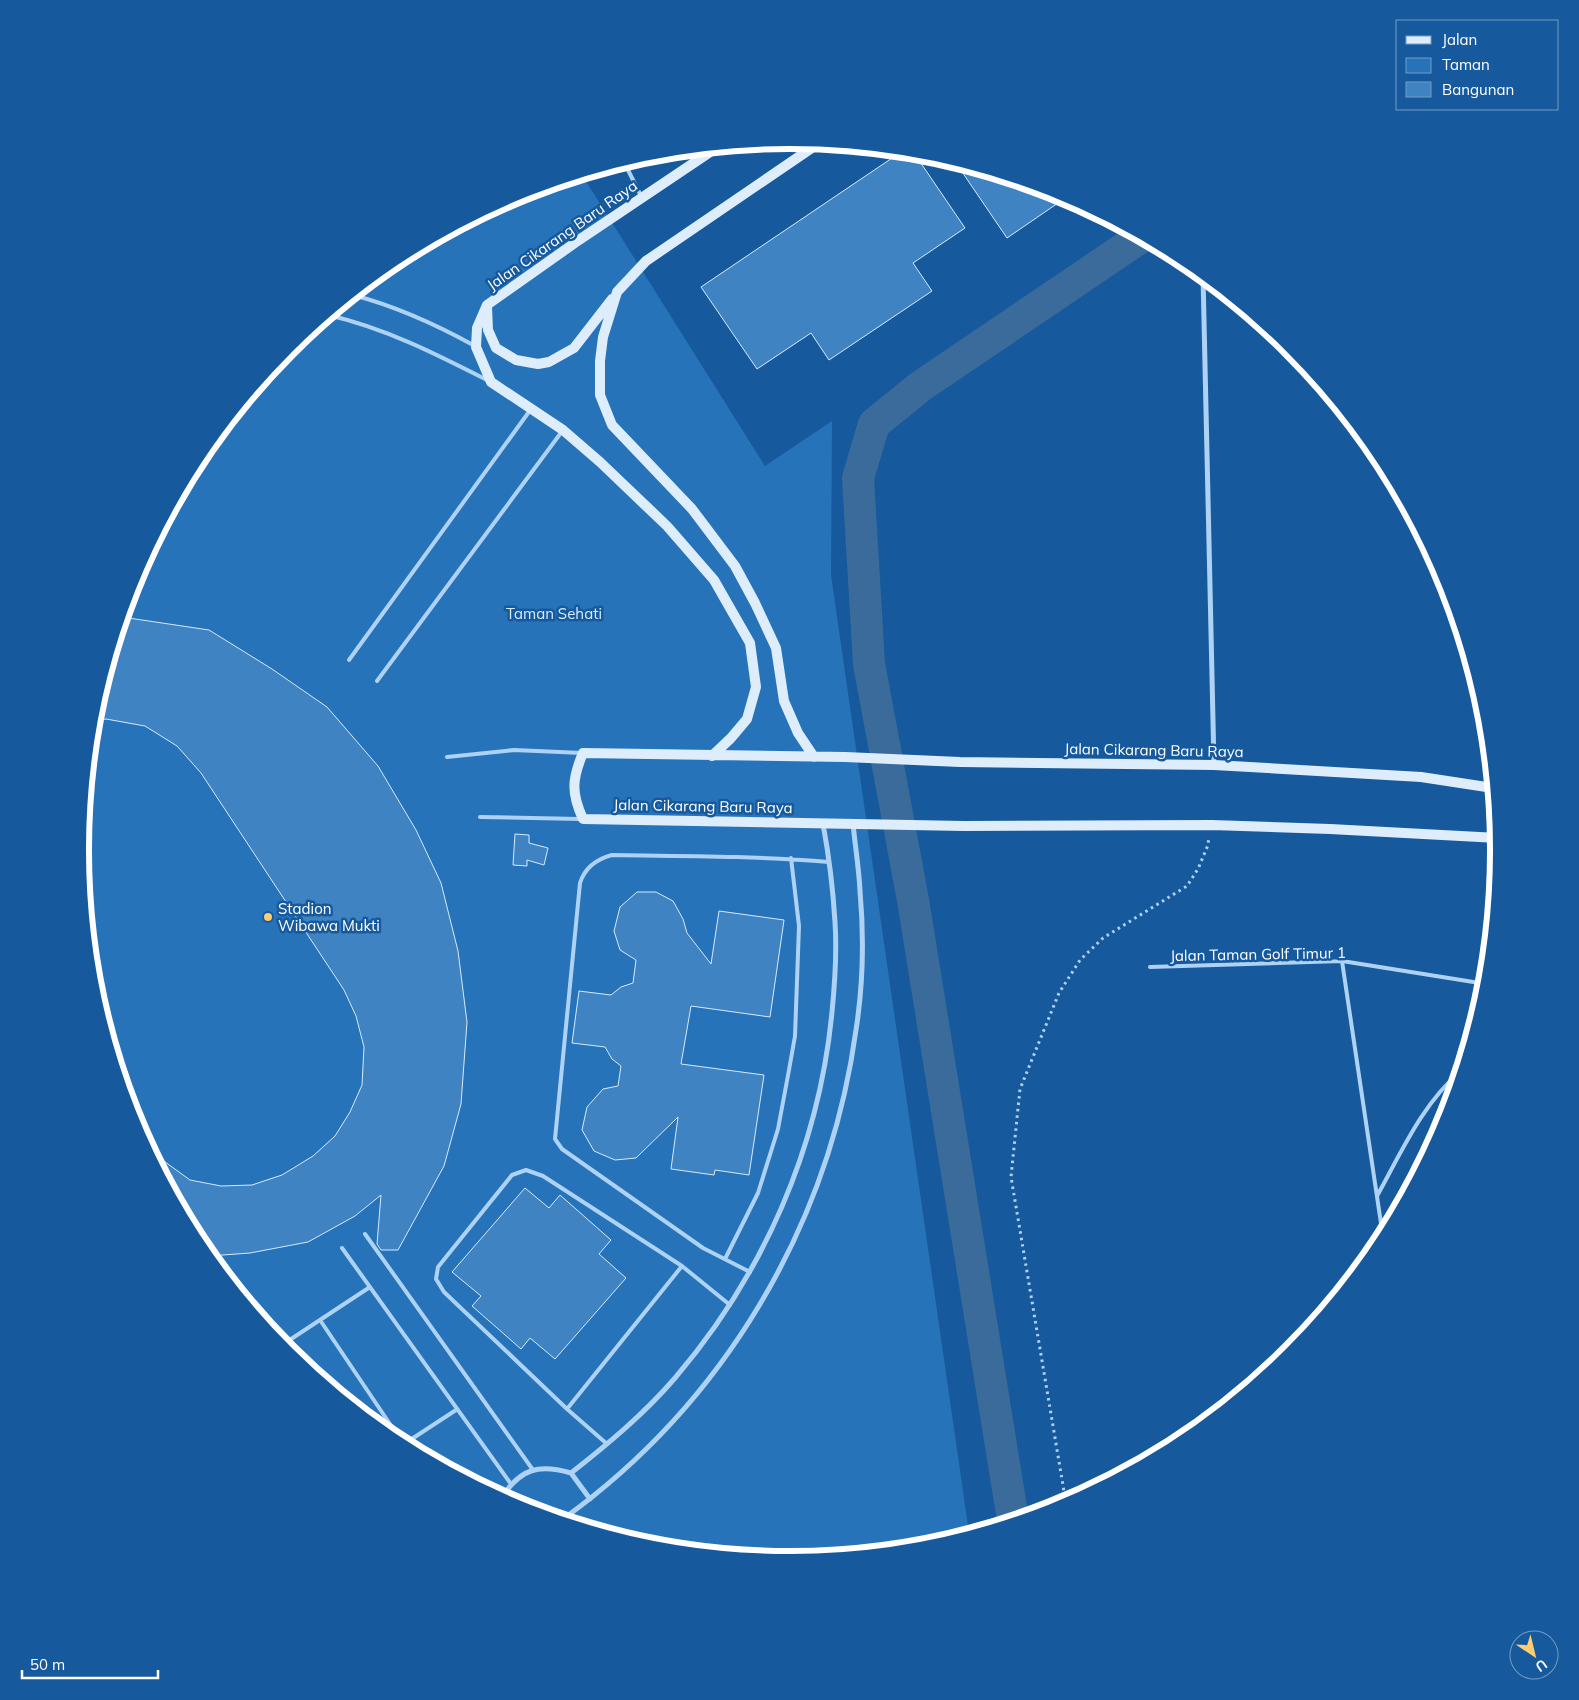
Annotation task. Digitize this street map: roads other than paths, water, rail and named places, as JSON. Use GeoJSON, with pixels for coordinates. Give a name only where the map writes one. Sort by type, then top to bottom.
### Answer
{"type":"FeatureCollection","features":[{"type":"Feature","properties":{"kind":"main road"},"geometry":{"type":"LineString","coordinates":[[487,305],[488,330],[496,348],[516,360],[538,364],[549,362],[574,348],[617,292],[646,262],[809,150]]}},
{"type":"Feature","properties":{"kind":"main road","name":"Jalan Cikarang Baru Raya"},"geometry":{"type":"LineString","coordinates":[[476,347],[477,328],[487,305],[707,154]]}},
{"type":"Feature","properties":{"kind":"main road"},"geometry":{"type":"LineString","coordinates":[[617,292],[603,337],[600,361],[600,395],[612,425],[692,509],[735,566],[776,648],[784,701],[798,733],[814,757]]}},
{"type":"Feature","properties":{"kind":"main road"},"geometry":{"type":"LineString","coordinates":[[476,347],[491,382],[563,430],[667,526],[714,580],[750,643],[756,687],[747,719],[732,738],[712,756]]}},
{"type":"Feature","properties":{"kind":"main road"},"geometry":{"type":"LineString","coordinates":[[583,753],[576,769],[573,786],[576,803],[583,819]]}},
{"type":"Feature","properties":{"kind":"main road","name":"Jalan Cikarang Baru Raya"},"geometry":{"type":"LineString","coordinates":[[583,753],[845,757],[960,762],[1214,765],[1421,777],[1487,786]]}},
{"type":"Feature","properties":{"kind":"main road","name":"Jalan Cikarang Baru Raya"},"geometry":{"type":"LineString","coordinates":[[583,819],[964,826],[1212,825],[1490,838]]}},
{"type":"Feature","properties":{"kind":"street"},"geometry":{"type":"LineString","coordinates":[[1203,285],[1214,765]]}},
{"type":"Feature","properties":{"kind":"street"},"geometry":{"type":"LineString","coordinates":[[572,1473],[642,1413],[674,1379],[703,1343],[750,1273],[778,1218],[800,1162],[818,1104],[829,1044],[835,983],[836,922],[830,862],[823,822]]}},
{"type":"Feature","properties":{"kind":"street"},"geometry":{"type":"LineString","coordinates":[[568,1515],[642,1453],[690,1403],[732,1348],[769,1290],[800,1228],[826,1164],[844,1097],[856,1029],[862,960],[861,901],[853,823]]}},
{"type":"Feature","properties":{"kind":"street"},"geometry":{"type":"LineString","coordinates":[[507,1490],[521,1475],[533,1470],[547,1468],[572,1473],[590,1498]]}},
{"type":"Feature","properties":{"kind":"lane"},"geometry":{"type":"LineString","coordinates":[[627,169],[641,198]]}},
{"type":"Feature","properties":{"kind":"lane"},"geometry":{"type":"LineString","coordinates":[[360,297],[382,303],[476,347]]}},
{"type":"Feature","properties":{"kind":"lane"},"geometry":{"type":"LineString","coordinates":[[335,317],[420,346],[491,382]]}},
{"type":"Feature","properties":{"kind":"lane"},"geometry":{"type":"LineString","coordinates":[[348,660],[532,409]]}},
{"type":"Feature","properties":{"kind":"lane"},"geometry":{"type":"LineString","coordinates":[[377,681],[563,430]]}},
{"type":"Feature","properties":{"kind":"lane","name":"Jalan Cikarang Baru Raya"},"geometry":{"type":"LineString","coordinates":[[448,757],[514,750],[583,753]]}},
{"type":"Feature","properties":{"kind":"lane","name":"Jalan Cikarang Baru Raya"},"geometry":{"type":"LineString","coordinates":[[480,817],[583,819]]}},
{"type":"Feature","properties":{"kind":"lane"},"geometry":{"type":"LineString","coordinates":[[750,1273],[703,1248],[562,1150],[555,1139],[580,883],[583,873],[595,862],[603,857],[612,855],[791,858],[830,862]]}},
{"type":"Feature","properties":{"kind":"lane"},"geometry":{"type":"LineString","coordinates":[[725,1259],[758,1193],[778,1130],[795,1036],[800,926],[791,858]]}},
{"type":"Feature","properties":{"kind":"lane"},"geometry":{"type":"LineString","coordinates":[[1342,961],[1382,1223]]}},
{"type":"Feature","properties":{"kind":"lane","name":"Jalan Taman Golf Timur 1"},"geometry":{"type":"LineString","coordinates":[[1150,967],[1342,961],[1478,983]]}},
{"type":"Feature","properties":{"kind":"lane"},"geometry":{"type":"LineString","coordinates":[[1378,1196],[1427,1106],[1452,1078]]}},
{"type":"Feature","properties":{"kind":"lane"},"geometry":{"type":"LineString","coordinates":[[607,1444],[567,1410],[444,1292],[436,1279],[438,1267],[512,1174],[526,1170],[543,1176],[682,1266],[730,1305]]}},
{"type":"Feature","properties":{"kind":"lane"},"geometry":{"type":"LineString","coordinates":[[365,1234],[533,1470]]}},
{"type":"Feature","properties":{"kind":"lane"},"geometry":{"type":"LineString","coordinates":[[342,1248],[456,1410],[511,1484]]}},
{"type":"Feature","properties":{"kind":"lane"},"geometry":{"type":"LineString","coordinates":[[567,1410],[682,1266]]}},
{"type":"Feature","properties":{"kind":"lane"},"geometry":{"type":"LineString","coordinates":[[289,1340],[370,1287]]}},
{"type":"Feature","properties":{"kind":"lane"},"geometry":{"type":"LineString","coordinates":[[320,1320],[393,1428]]}},
{"type":"Feature","properties":{"kind":"lane"},"geometry":{"type":"LineString","coordinates":[[411,1440],[456,1410]]}},
{"type":"Feature","properties":{"kind":"waterway"},"geometry":{"type":"LineString","coordinates":[[1012,1515],[913,900],[869,664],[858,478],[874,424],[921,386],[1136,241]]}},
{"type":"Feature","properties":{"kind":"place","name":"Stadion Wibawa Mukti"},"geometry":{"type":"Point","coordinates":[268,917]}},
{"type":"Feature","properties":{"kind":"park label","name":"Taman Sehati"},"geometry":{"type":"Point","coordinates":[554,613]}}]}
